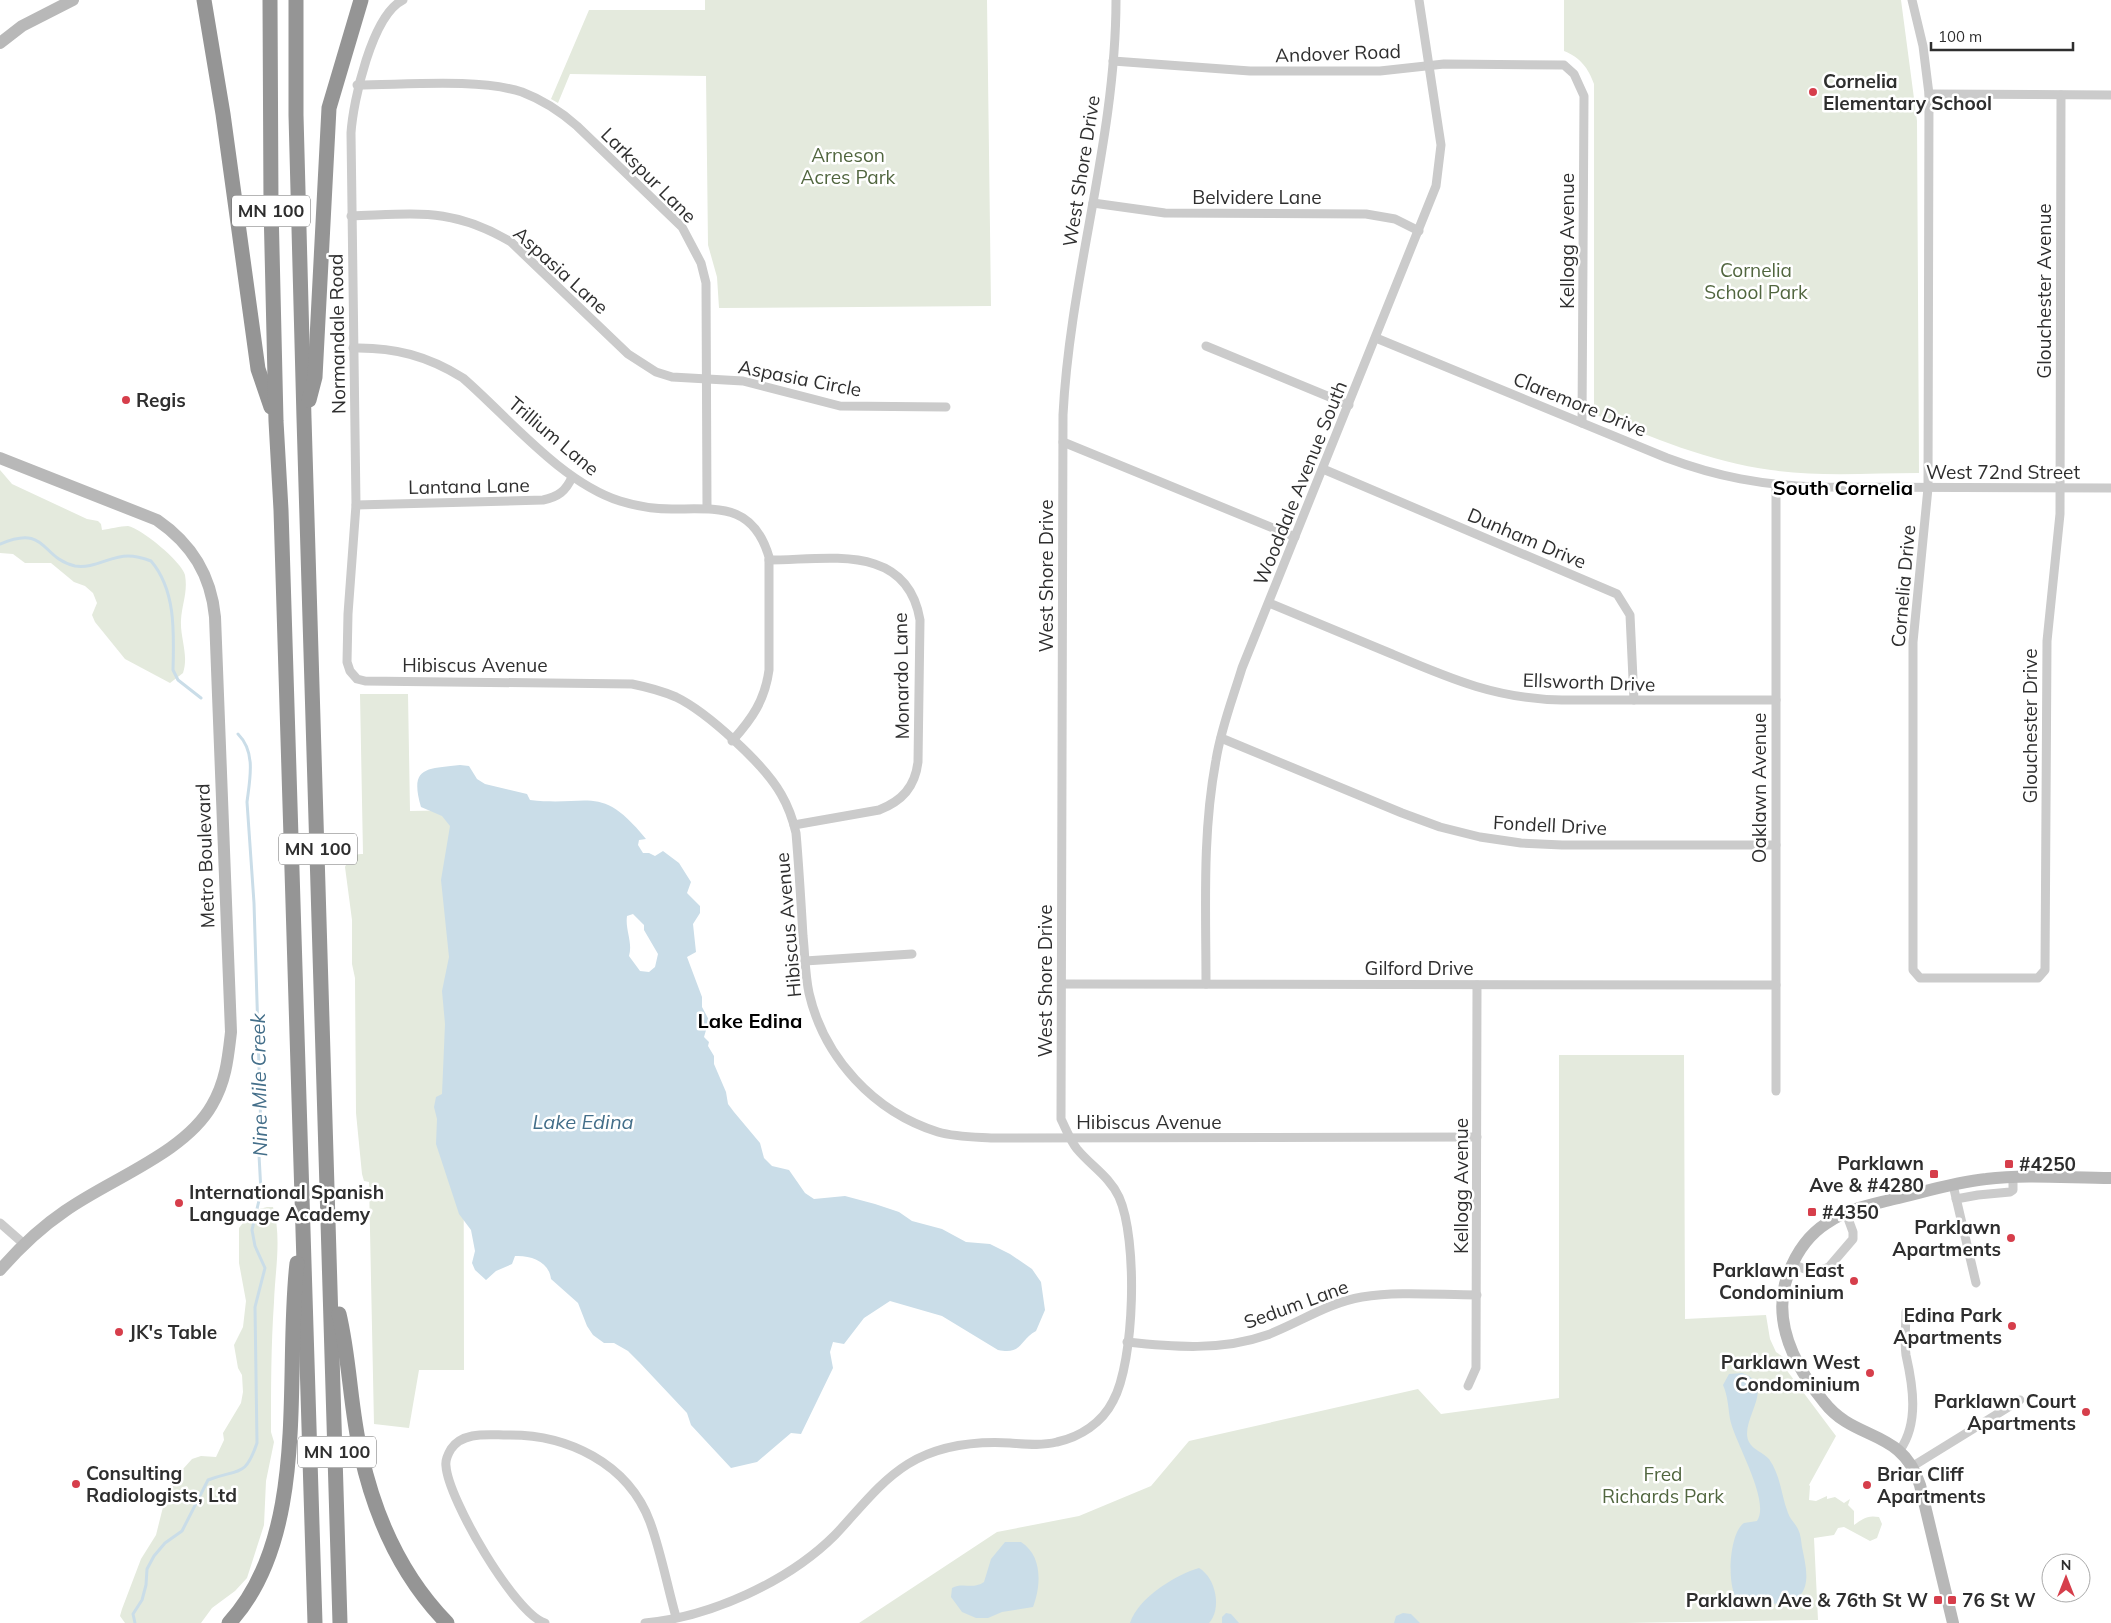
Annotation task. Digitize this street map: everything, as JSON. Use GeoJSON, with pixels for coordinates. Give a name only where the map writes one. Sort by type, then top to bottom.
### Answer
{"type":"FeatureCollection","features":[{"type":"Feature","properties":{"kind":"highway"},"geometry":{"type":"LineString","coordinates":[[204,0],[223,114],[258,369],[276,421]]}},
{"type":"Feature","properties":{"kind":"highway","name":"MN 100"},"geometry":{"type":"LineString","coordinates":[[270,0],[276,421],[281,510],[315,1623]]}},
{"type":"Feature","properties":{"kind":"highway","name":"MN 100"},"geometry":{"type":"LineString","coordinates":[[296,0],[296,115],[304,418],[332,1280],[340,1623]]}},
{"type":"Feature","properties":{"kind":"highway"},"geometry":{"type":"LineString","coordinates":[[304,418],[315,376],[329,108],[361,0]]}},
{"type":"Feature","properties":{"kind":"highway"},"geometry":{"type":"LineString","coordinates":[[229,1623],[250,1597],[262,1577],[278,1525],[288,1448],[294,1284],[302,1211]]}},
{"type":"Feature","properties":{"kind":"highway"},"geometry":{"type":"LineString","coordinates":[[332,1280],[346,1344],[361,1454],[370,1489],[384,1528],[401,1563],[416,1588],[447,1623]]}},
{"type":"Feature","properties":{"kind":"street"},"geometry":{"type":"LineString","coordinates":[[0,42],[22,26],[72,0]]}},
{"type":"Feature","properties":{"kind":"street","name":"Normandale Road"},"geometry":{"type":"LineString","coordinates":[[357,679],[350,671],[348,662],[348,614],[356,505],[351,133],[357,85],[383,20],[390,10],[403,0]]}},
{"type":"Feature","properties":{"kind":"street","name":"West Shore Drive"},"geometry":{"type":"LineString","coordinates":[[645,1623],[710,1608],[735,1599],[775,1580],[832,1537],[889,1478],[907,1464],[927,1454],[950,1446],[972,1443],[1055,1443],[1072,1438],[1102,1418],[1120,1388],[1127,1342],[1132,1270],[1130,1246],[1119,1198],[1101,1171],[1088,1161],[1070,1138],[1061,1119],[1064,381],[1109,106],[1116,0]]}},
{"type":"Feature","properties":{"kind":"street","name":"Wooddale Avenue South"},"geometry":{"type":"LineString","coordinates":[[1206,984],[1206,853],[1209,805],[1221,738],[1242,668],[1436,186],[1440,166],[1441,145],[1420,0]]}},
{"type":"Feature","properties":{"kind":"street","name":"Cornelia Drive"},"geometry":{"type":"LineString","coordinates":[[1912,0],[1923,46],[1929,94],[1928,488],[1913,642],[1912,970],[1920,978],[2033,978],[2043,975],[2045,964]]}},
{"type":"Feature","properties":{"kind":"street","name":"Andover Road"},"geometry":{"type":"LineString","coordinates":[[1113,61],[1250,71],[1380,71],[1429,64],[1564,65]]}},
{"type":"Feature","properties":{"kind":"street","name":"Kellogg Avenue"},"geometry":{"type":"LineString","coordinates":[[1564,65],[1574,74],[1584,96],[1582,423]]}},
{"type":"Feature","properties":{"kind":"street","name":"Larkspur Lane"},"geometry":{"type":"LineString","coordinates":[[357,85],[500,87],[541,100],[560,112],[668,212],[693,244],[702,263],[706,283],[707,508]]}},
{"type":"Feature","properties":{"kind":"street"},"geometry":{"type":"LineString","coordinates":[[1929,94],[2111,95]]}},
{"type":"Feature","properties":{"kind":"street","name":"Glouchester Avenue"},"geometry":{"type":"LineString","coordinates":[[2060,488],[2061,95]]}},
{"type":"Feature","properties":{"kind":"street","name":"Belvidere Lane"},"geometry":{"type":"LineString","coordinates":[[1093,203],[1164,213],[1366,214],[1395,219],[1419,231]]}},
{"type":"Feature","properties":{"kind":"street","name":"Aspasia Lane"},"geometry":{"type":"LineString","coordinates":[[352,216],[440,215],[464,220],[488,229],[517,248],[642,364],[656,372],[672,377],[707,379]]}},
{"type":"Feature","properties":{"kind":"street","name":"Claremore Drive"},"geometry":{"type":"LineString","coordinates":[[1376,338],[1703,471],[1740,481],[1776,486]]}},
{"type":"Feature","properties":{"kind":"street"},"geometry":{"type":"LineString","coordinates":[[1206,346],[1348,405]]}},
{"type":"Feature","properties":{"kind":"street","name":"Trillium Lane"},"geometry":{"type":"LineString","coordinates":[[353,348],[376,347],[399,350],[443,366],[463,378],[572,477],[595,491],[619,500],[644,506],[670,509],[721,508],[735,512],[757,530],[765,543],[769,560],[769,670],[766,689],[760,706],[732,741]]}},
{"type":"Feature","properties":{"kind":"street","name":"Aspasia Circle"},"geometry":{"type":"LineString","coordinates":[[707,379],[743,381],[840,406],[946,407]]}},
{"type":"Feature","properties":{"kind":"street"},"geometry":{"type":"LineString","coordinates":[[1063,442],[1296,537]]}},
{"type":"Feature","properties":{"kind":"street","name":"Metro Boulevard"},"geometry":{"type":"LineString","coordinates":[[0,458],[157,520],[174,532],[187,546],[198,561],[207,579],[213,598],[231,1032],[228,1063],[222,1086],[212,1106],[198,1125],[181,1141],[66,1210],[24,1244],[0,1270]]}},
{"type":"Feature","properties":{"kind":"street","name":"Dunham Drive"},"geometry":{"type":"LineString","coordinates":[[1323,469],[1617,594],[1630,615],[1634,700]]}},
{"type":"Feature","properties":{"kind":"street","name":"Lantana Lane"},"geometry":{"type":"LineString","coordinates":[[356,505],[543,500],[553,498],[561,493],[572,477]]}},
{"type":"Feature","properties":{"kind":"street","name":"West 72nd Street"},"geometry":{"type":"LineString","coordinates":[[1776,486],[2111,488]]}},
{"type":"Feature","properties":{"kind":"street","name":"Oaklawn Avenue"},"geometry":{"type":"LineString","coordinates":[[1776,486],[1776,1091]]}},
{"type":"Feature","properties":{"kind":"street","name":"Glouchester Drive"},"geometry":{"type":"LineString","coordinates":[[2045,964],[2047,641],[2049,610],[2058,547],[2060,488]]}},
{"type":"Feature","properties":{"kind":"street","name":"Monardo Lane"},"geometry":{"type":"LineString","coordinates":[[769,560],[858,560],[874,562],[888,568],[901,578],[917,604],[920,620],[918,762],[916,775],[910,788],[892,805],[879,810],[794,826]]}},
{"type":"Feature","properties":{"kind":"street","name":"Ellsworth Drive"},"geometry":{"type":"LineString","coordinates":[[1269,603],[1479,689],[1535,700],[1776,700]]}},
{"type":"Feature","properties":{"kind":"street","name":"Hibiscus Avenue"},"geometry":{"type":"LineString","coordinates":[[357,679],[365,681],[632,684],[655,689],[678,698],[698,710],[771,778],[782,795],[794,826],[808,992],[824,1036],[851,1076],[870,1095],[892,1110],[938,1132],[964,1137],[1070,1138],[1477,1137]]}},
{"type":"Feature","properties":{"kind":"street","name":"Fondell Drive"},"geometry":{"type":"LineString","coordinates":[[1221,738],[1402,813],[1440,827],[1480,838],[1521,844],[1562,845],[1776,845]]}},
{"type":"Feature","properties":{"kind":"street"},"geometry":{"type":"LineString","coordinates":[[805,961],[912,954]]}},
{"type":"Feature","properties":{"kind":"street","name":"Gilford Drive"},"geometry":{"type":"LineString","coordinates":[[1062,984],[1776,985]]}},
{"type":"Feature","properties":{"kind":"street","name":"Kellogg Avenue"},"geometry":{"type":"LineString","coordinates":[[1468,1386],[1476,1368],[1477,985]]}},
{"type":"Feature","properties":{"kind":"street"},"geometry":{"type":"LineString","coordinates":[[1956,1199],[2010,1192],[2013,1190],[2013,1178]]}},
{"type":"Feature","properties":{"kind":"street"},"geometry":{"type":"LineString","coordinates":[[1953,1623],[1920,1485],[1913,1466],[1900,1450],[1888,1442],[1856,1428],[1839,1418],[1824,1403],[1789,1347],[1782,1308],[1784,1289],[1792,1264],[1811,1236],[1826,1223],[1846,1213],[1953,1185],[1986,1179],[2111,1178]]}},
{"type":"Feature","properties":{"kind":"street"},"geometry":{"type":"LineString","coordinates":[[1953,1185],[1976,1283]]}},
{"type":"Feature","properties":{"kind":"street"},"geometry":{"type":"LineString","coordinates":[[1792,1264],[1815,1273],[1829,1267],[1853,1239],[1853,1232],[1846,1213]]}},
{"type":"Feature","properties":{"kind":"street"},"geometry":{"type":"LineString","coordinates":[[0,1224],[24,1244]]}},
{"type":"Feature","properties":{"kind":"street","name":"Sedum Lane"},"geometry":{"type":"LineString","coordinates":[[1127,1342],[1173,1347],[1220,1345],[1266,1335],[1335,1304],[1362,1297],[1386,1295],[1477,1295]]}},
{"type":"Feature","properties":{"kind":"street"},"geometry":{"type":"LineString","coordinates":[[1900,1450],[1908,1435],[1912,1412],[1912,1382],[1906,1354],[1906,1312]]}},
{"type":"Feature","properties":{"kind":"street"},"geometry":{"type":"LineString","coordinates":[[1913,1466],[2020,1400]]}},
{"type":"Feature","properties":{"kind":"street"},"geometry":{"type":"LineString","coordinates":[[545,1623],[530,1614],[489,1560],[469,1527],[448,1476],[446,1457],[457,1442],[475,1436],[541,1437],[586,1451],[624,1480],[638,1499],[649,1520],[676,1617]]}},
{"type":"Feature","properties":{"kind":"green space","name":"Arneson Acres Park"},"geometry":{"type":"Polygon","coordinates":[[[705,0],[987,0],[991,306],[719,308],[717,277],[708,245],[706,76],[570,74],[558,103],[551,99],[589,10],[705,10],[705,0]]]}},
{"type":"Feature","properties":{"kind":"green space","name":"Cornelia School Park"},"geometry":{"type":"Polygon","coordinates":[[[1564,0],[1901,0],[1917,121],[1919,473],[1807,473],[1748,466],[1681,448],[1594,414],[1594,84],[1583,64],[1564,51],[1564,0]]]}},
{"type":"Feature","properties":{"kind":"green space"},"geometry":{"type":"Polygon","coordinates":[[[0,470],[12,484],[87,519],[98,521],[101,524],[102,530],[125,526],[134,528],[151,539],[177,562],[185,575],[186,581],[181,620],[185,653],[183,673],[170,683],[125,659],[95,622],[92,615],[97,603],[93,593],[85,586],[74,582],[51,563],[25,563],[13,554],[0,553],[0,470]]]}},
{"type":"Feature","properties":{"kind":"green space"},"geometry":{"type":"Polygon","coordinates":[[[360,694],[408,694],[410,811],[463,810],[464,1370],[419,1370],[409,1428],[374,1424],[369,1182],[364,1181],[362,1174],[356,1113],[355,978],[352,964],[352,920],[345,867],[352,857],[357,854],[363,854],[360,694]]]}},
{"type":"Feature","properties":{"kind":"green space","name":"Fred Richards Park"},"geometry":{"type":"Polygon","coordinates":[[[1559,1055],[1684,1055],[1685,1319],[1766,1315],[1770,1339],[1776,1352],[1786,1359],[1785,1368],[1836,1436],[1809,1485],[1809,1500],[1816,1501],[1827,1496],[1827,1499],[1835,1497],[1844,1503],[1850,1499],[1848,1505],[1854,1511],[1854,1525],[1865,1518],[1871,1517],[1879,1517],[1882,1524],[1877,1538],[1870,1541],[1844,1527],[1838,1528],[1834,1535],[1814,1538],[1818,1620],[1625,1623],[859,1623],[997,1532],[1079,1516],[1151,1486],[1189,1441],[1418,1389],[1441,1414],[1559,1398],[1559,1055]]]}},
{"type":"Feature","properties":{"kind":"green space"},"geometry":{"type":"Polygon","coordinates":[[[273,1207],[278,1242],[271,1367],[271,1432],[274,1442],[266,1481],[264,1525],[247,1578],[235,1591],[212,1608],[201,1623],[125,1623],[120,1616],[122,1609],[141,1559],[156,1535],[167,1491],[174,1479],[192,1459],[201,1456],[216,1457],[224,1440],[223,1433],[241,1403],[243,1392],[242,1375],[238,1368],[234,1345],[243,1327],[246,1301],[239,1263],[239,1228],[252,1211],[273,1207]]]}},
{"type":"Feature","properties":{"kind":"water","name":"Lake Edina"},"geometry":{"type":"Polygon","coordinates":[[[460,765],[469,766],[477,779],[485,784],[527,794],[530,800],[594,801],[605,804],[617,810],[646,839],[639,840],[638,845],[643,853],[655,856],[663,851],[679,863],[691,882],[687,893],[700,906],[700,913],[693,924],[696,952],[687,957],[702,997],[702,1007],[709,1020],[704,1037],[709,1042],[708,1046],[714,1056],[714,1064],[726,1092],[728,1104],[760,1143],[764,1158],[772,1166],[789,1170],[805,1193],[814,1199],[845,1196],[875,1204],[899,1212],[912,1221],[942,1229],[966,1242],[990,1244],[1010,1254],[1032,1269],[1041,1282],[1045,1310],[1036,1331],[1017,1349],[998,1350],[942,1316],[890,1301],[864,1318],[844,1344],[833,1342],[830,1352],[833,1368],[801,1434],[791,1433],[757,1462],[731,1468],[691,1425],[687,1413],[628,1351],[614,1343],[604,1343],[593,1335],[587,1326],[578,1303],[551,1279],[547,1268],[538,1260],[515,1256],[512,1264],[496,1271],[486,1280],[475,1270],[472,1263],[475,1251],[471,1230],[459,1214],[436,1144],[437,1119],[434,1107],[436,1097],[442,1094],[445,1024],[442,991],[449,957],[441,880],[450,826],[442,816],[421,807],[417,784],[419,777],[430,769],[460,765]],[[633,914],[627,916],[629,956],[640,971],[649,972],[655,967],[658,954],[644,930],[644,925],[633,914]]]}},
{"type":"Feature","properties":{"kind":"water"},"geometry":{"type":"Polygon","coordinates":[[[1742,1373],[1752,1379],[1757,1386],[1758,1395],[1748,1424],[1749,1442],[1767,1457],[1773,1465],[1788,1513],[1801,1538],[1806,1571],[1805,1587],[1796,1599],[1785,1604],[1743,1602],[1735,1595],[1731,1579],[1731,1557],[1739,1528],[1744,1523],[1757,1521],[1760,1512],[1756,1486],[1733,1429],[1723,1385],[1729,1374],[1742,1373]]]}},
{"type":"Feature","properties":{"kind":"water"},"geometry":{"type":"Polygon","coordinates":[[[1005,1542],[1021,1542],[1028,1548],[1037,1563],[1039,1581],[1033,1607],[1002,1612],[988,1618],[976,1618],[962,1612],[951,1597],[952,1588],[984,1582],[991,1559],[1005,1542]]]}},
{"type":"Feature","properties":{"kind":"water"},"geometry":{"type":"Polygon","coordinates":[[[1199,1568],[1210,1579],[1215,1594],[1215,1610],[1209,1623],[1130,1623],[1134,1614],[1149,1596],[1179,1576],[1199,1568]]]}},
{"type":"Feature","properties":{"kind":"water"},"geometry":{"type":"Polygon","coordinates":[[[1226,1613],[1231,1614],[1239,1623],[1222,1623],[1222,1617],[1226,1613]]]}},
{"type":"Feature","properties":{"kind":"water"},"geometry":{"type":"Polygon","coordinates":[[[1403,1613],[1411,1614],[1420,1623],[1394,1623],[1396,1616],[1403,1613]]]}},
{"type":"Feature","properties":{"kind":"waterway","name":"Nine Mile Creek"},"geometry":{"type":"LineString","coordinates":[[0,544],[16,539],[27,538],[36,540],[55,556],[75,566],[89,566],[128,556],[140,557],[151,561],[165,585],[172,612],[173,670],[178,680],[201,698]]}},
{"type":"Feature","properties":{"kind":"waterway","name":"Nine Mile Creek"},"geometry":{"type":"LineString","coordinates":[[135,1623],[133,1614],[142,1600],[146,1585],[147,1569],[154,1556],[165,1543],[182,1531],[208,1480],[245,1467],[257,1443],[255,1307],[265,1268],[255,1246],[252,1230],[261,1192],[259,1155],[261,1132],[254,903],[247,802],[250,757],[244,741],[238,734]]}},
{"type":"Feature","properties":{"kind":"place","name":"Cornelia Elementary School"},"geometry":{"type":"Point","coordinates":[1813,92]}},
{"type":"Feature","properties":{"kind":"place","name":"Regis"},"geometry":{"type":"Point","coordinates":[126,400]}},
{"type":"Feature","properties":{"kind":"place","name":"#4250"},"geometry":{"type":"Point","coordinates":[2009,1164]}},
{"type":"Feature","properties":{"kind":"place","name":"Parklawn Ave & #4280"},"geometry":{"type":"Point","coordinates":[1934,1174]}},
{"type":"Feature","properties":{"kind":"place","name":"International Spanish Language Academy"},"geometry":{"type":"Point","coordinates":[179,1203]}},
{"type":"Feature","properties":{"kind":"place","name":"#4350"},"geometry":{"type":"Point","coordinates":[1812,1212]}},
{"type":"Feature","properties":{"kind":"place","name":"Parklawn Apartments"},"geometry":{"type":"Point","coordinates":[2011,1238]}},
{"type":"Feature","properties":{"kind":"place","name":"Parklawn East Condominium"},"geometry":{"type":"Point","coordinates":[1854,1281]}},
{"type":"Feature","properties":{"kind":"place","name":"Edina Park Apartments"},"geometry":{"type":"Point","coordinates":[2012,1326]}},
{"type":"Feature","properties":{"kind":"place","name":"JK's Table"},"geometry":{"type":"Point","coordinates":[119,1332]}},
{"type":"Feature","properties":{"kind":"place","name":"Parklawn West Condominium"},"geometry":{"type":"Point","coordinates":[1870,1373]}},
{"type":"Feature","properties":{"kind":"place","name":"Parklawn Court Apartments"},"geometry":{"type":"Point","coordinates":[2086,1412]}},
{"type":"Feature","properties":{"kind":"place","name":"Consulting Radiologists, Ltd"},"geometry":{"type":"Point","coordinates":[76,1484]}},
{"type":"Feature","properties":{"kind":"place","name":"Briar Cliff Apartments"},"geometry":{"type":"Point","coordinates":[1867,1485]}},
{"type":"Feature","properties":{"kind":"place","name":"Parklawn Ave & 76th St W"},"geometry":{"type":"Point","coordinates":[1938,1600]}},
{"type":"Feature","properties":{"kind":"place","name":"76 St W"},"geometry":{"type":"Point","coordinates":[1952,1600]}},
{"type":"Feature","properties":{"kind":"district","name":"South Cornelia"},"geometry":{"type":"Point","coordinates":[1843,488]}},
{"type":"Feature","properties":{"kind":"district","name":"Lake Edina"},"geometry":{"type":"Point","coordinates":[750,1021]}}]}
